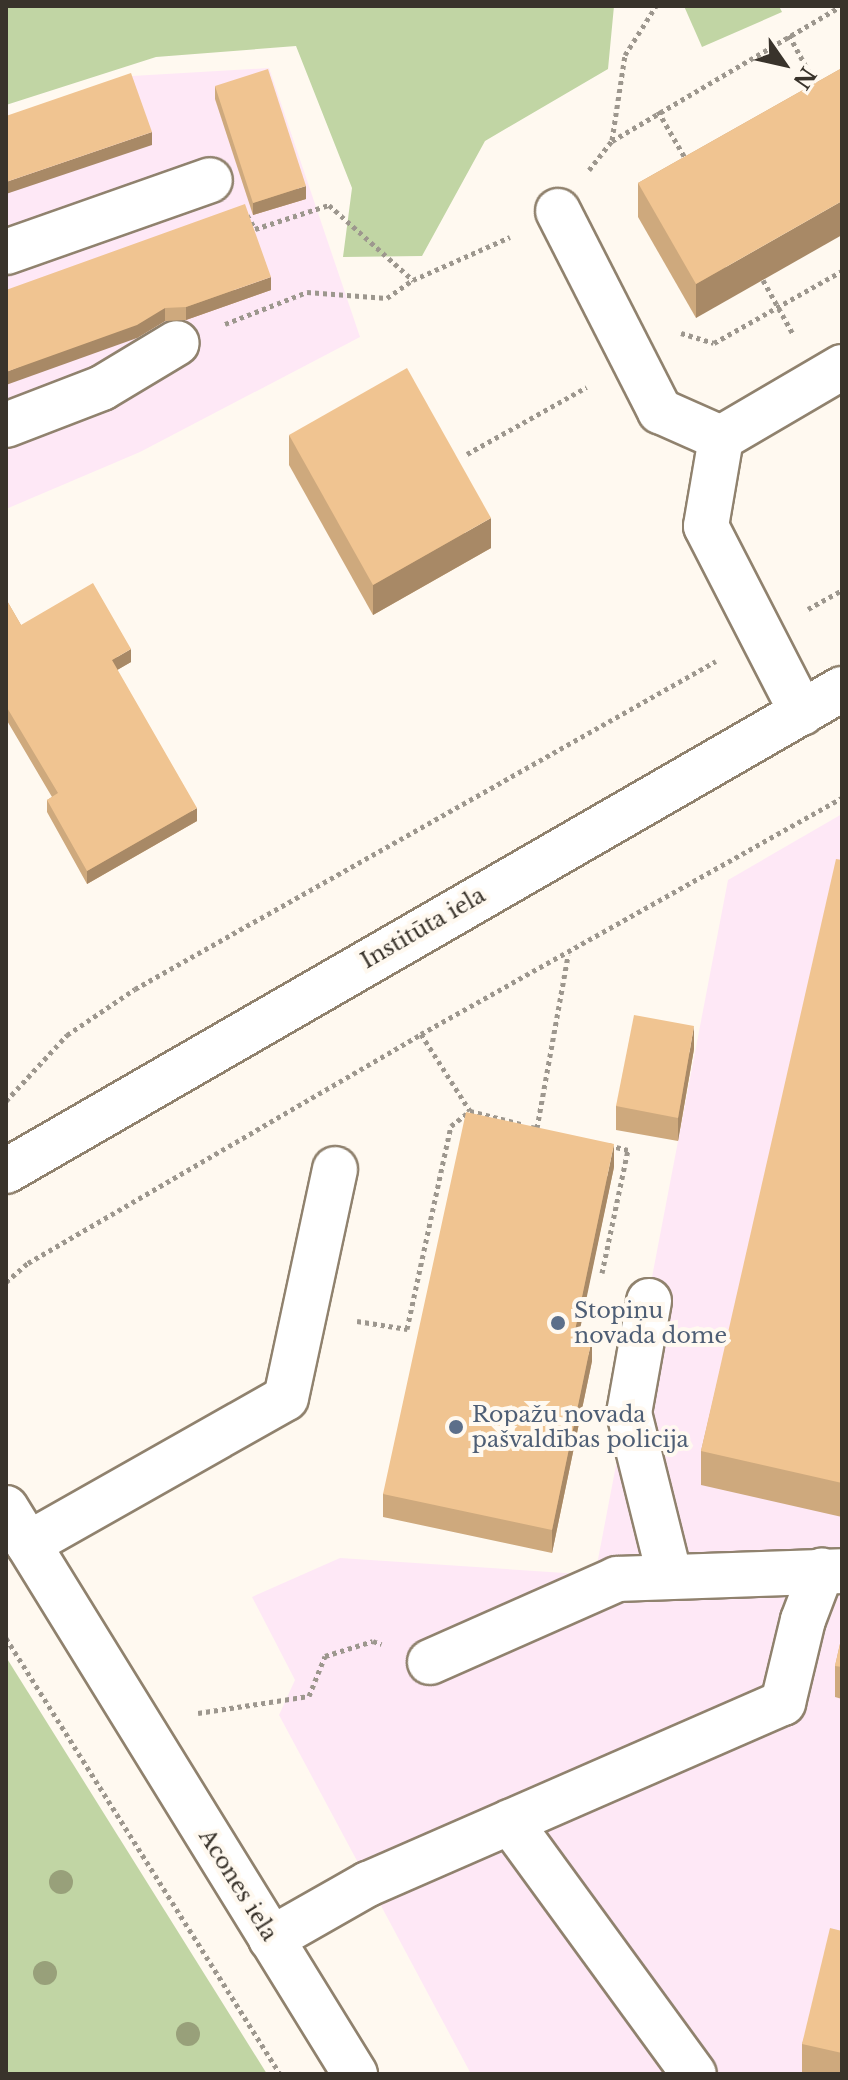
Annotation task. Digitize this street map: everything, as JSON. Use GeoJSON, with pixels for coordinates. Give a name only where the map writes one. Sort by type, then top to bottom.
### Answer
{"type":"FeatureCollection","features":[{"type":"Feature","properties":{"kind":"street"},"geometry":{"type":"LineString","coordinates":[[6,252],[210,180]]}},
{"type":"Feature","properties":{"kind":"street"},"geometry":{"type":"LineString","coordinates":[[558,211],[660,411],[721,438]]}},
{"type":"Feature","properties":{"kind":"street"},"geometry":{"type":"LineString","coordinates":[[6,425],[102,388],[177,343]]}},
{"type":"Feature","properties":{"kind":"street"},"geometry":{"type":"LineString","coordinates":[[802,713],[706,526],[721,438],[842,367]]}},
{"type":"Feature","properties":{"kind":"street","name":"Institūta iela"},"geometry":{"type":"LineString","coordinates":[[6,1171],[842,689]]}},
{"type":"Feature","properties":{"kind":"street"},"geometry":{"type":"LineString","coordinates":[[17,1526],[286,1398],[335,1169]]}},
{"type":"Feature","properties":{"kind":"street"},"geometry":{"type":"LineString","coordinates":[[649,1301],[629,1413],[670,1577]]}},
{"type":"Feature","properties":{"kind":"street","name":"Acones iela"},"geometry":{"type":"LineString","coordinates":[[17,1526],[355,2074]]}},
{"type":"Feature","properties":{"kind":"street"},"geometry":{"type":"LineString","coordinates":[[430,1662],[617,1579],[832,1570]]}},
{"type":"Feature","properties":{"kind":"street"},"geometry":{"type":"LineString","coordinates":[[271,1939],[368,1884],[783,1703],[803,1620],[832,1570]]}},
{"type":"Feature","properties":{"kind":"street"},"geometry":{"type":"LineString","coordinates":[[510,1822],[694,2074]]}},
{"type":"Feature","properties":{"kind":"path"},"geometry":{"type":"LineString","coordinates":[[612,141],[625,55],[656,6]]}},
{"type":"Feature","properties":{"kind":"path"},"geometry":{"type":"LineString","coordinates":[[177,343],[307,292],[387,298],[413,280],[558,211],[612,141],[658,111],[841,6]]}},
{"type":"Feature","properties":{"kind":"path"},"geometry":{"type":"LineString","coordinates":[[789,35],[822,97]]}},
{"type":"Feature","properties":{"kind":"path"},"geometry":{"type":"LineString","coordinates":[[658,111],[693,171]]}},
{"type":"Feature","properties":{"kind":"path"},"geometry":{"type":"LineString","coordinates":[[210,180],[255,229],[329,205],[413,280]]}},
{"type":"Feature","properties":{"kind":"path"},"geometry":{"type":"LineString","coordinates":[[608,310],[714,343],[842,271]]}},
{"type":"Feature","properties":{"kind":"path"},"geometry":{"type":"LineString","coordinates":[[467,454],[633,361]]}},
{"type":"Feature","properties":{"kind":"path"},"geometry":{"type":"LineString","coordinates":[[6,1101],[67,1035],[135,989],[842,590]]}},
{"type":"Feature","properties":{"kind":"path"},"geometry":{"type":"LineString","coordinates":[[6,1282],[28,1263],[421,1034],[842,798]]}},
{"type":"Feature","properties":{"kind":"path"},"geometry":{"type":"LineString","coordinates":[[534,1139],[568,954]]}},
{"type":"Feature","properties":{"kind":"path"},"geometry":{"type":"LineString","coordinates":[[421,1034],[470,1111],[552,1132]]}},
{"type":"Feature","properties":{"kind":"path"},"geometry":{"type":"LineString","coordinates":[[407,1329],[449,1132],[470,1111]]}},
{"type":"Feature","properties":{"kind":"path"},"geometry":{"type":"LineString","coordinates":[[598,1143],[628,1150],[600,1282]]}},
{"type":"Feature","properties":{"kind":"path"},"geometry":{"type":"LineString","coordinates":[[305,1311],[415,1331]]}},
{"type":"Feature","properties":{"kind":"path"},"geometry":{"type":"LineString","coordinates":[[6,1638],[280,2074]]}},
{"type":"Feature","properties":{"kind":"path"},"geometry":{"type":"LineString","coordinates":[[129,1708],[309,1696],[325,1656],[373,1641],[430,1662]]}},
{"type":"Feature","properties":{"kind":"shaded area"},"geometry":{"type":"Polygon","coordinates":[[[269,68],[360,337],[140,452],[6,509],[6,118],[132,76],[269,68]]]}},
{"type":"Feature","properties":{"kind":"shaded area"},"geometry":{"type":"Polygon","coordinates":[[[842,814],[842,2074],[471,2074],[279,1715],[295,1680],[252,1597],[340,1558],[595,1575],[728,880],[842,814]]]}},
{"type":"Feature","properties":{"kind":"green space"},"geometry":{"type":"Polygon","coordinates":[[[6,6],[614,6],[608,69],[485,141],[422,256],[343,257],[352,188],[296,46],[156,57],[6,105],[6,6]]]}},
{"type":"Feature","properties":{"kind":"green space"},"geometry":{"type":"Polygon","coordinates":[[[684,6],[779,6],[782,12],[702,47],[684,6]]]}},
{"type":"Feature","properties":{"kind":"green space"},"geometry":{"type":"Polygon","coordinates":[[[6,1657],[267,2074],[6,2074],[6,1657]]]}},
{"type":"Feature","properties":{"kind":"building"},"geometry":{"type":"Polygon","coordinates":[[[842,68],[842,201],[696,284],[638,183],[842,68]]]}},
{"type":"Feature","properties":{"kind":"building"},"geometry":{"type":"Polygon","coordinates":[[[268,69],[306,186],[253,203],[215,86],[268,69]]]}},
{"type":"Feature","properties":{"kind":"building"},"geometry":{"type":"Polygon","coordinates":[[[131,73],[152,132],[6,182],[6,116],[131,73]]]}},
{"type":"Feature","properties":{"kind":"building"},"geometry":{"type":"Polygon","coordinates":[[[245,204],[271,277],[186,307],[165,308],[137,325],[6,372],[6,290],[245,204]]]}},
{"type":"Feature","properties":{"kind":"building"},"geometry":{"type":"Polygon","coordinates":[[[407,368],[491,518],[373,585],[289,435],[407,368]]]}},
{"type":"Feature","properties":{"kind":"building"},"geometry":{"type":"Polygon","coordinates":[[[93,583],[131,649],[112,660],[197,808],[87,871],[47,800],[58,793],[6,706],[6,599],[21,625],[93,583]]]}},
{"type":"Feature","properties":{"kind":"building"},"geometry":{"type":"Polygon","coordinates":[[[836,859],[842,860],[842,1483],[701,1451],[836,859]]]}},
{"type":"Feature","properties":{"kind":"building"},"geometry":{"type":"Polygon","coordinates":[[[634,1015],[694,1026],[678,1118],[616,1106],[634,1015]]]}},
{"type":"Feature","properties":{"kind":"building"},"geometry":{"type":"Polygon","coordinates":[[[466,1112],[614,1144],[574,1335],[592,1338],[552,1530],[383,1494],[466,1112]]]}},
{"type":"Feature","properties":{"kind":"building"},"geometry":{"type":"Polygon","coordinates":[[[842,1635],[842,1667],[835,1666],[842,1635]]]}},
{"type":"Feature","properties":{"kind":"building"},"geometry":{"type":"Polygon","coordinates":[[[830,1928],[842,1931],[842,2053],[802,2044],[830,1928]]]}},
{"type":"Feature","properties":{"kind":"place","name":"Stopiņu novada dome"},"geometry":{"type":"Point","coordinates":[558,1323]}},
{"type":"Feature","properties":{"kind":"place","name":"Ropažu novada pašvaldības policija"},"geometry":{"type":"Point","coordinates":[456,1427]}}]}
